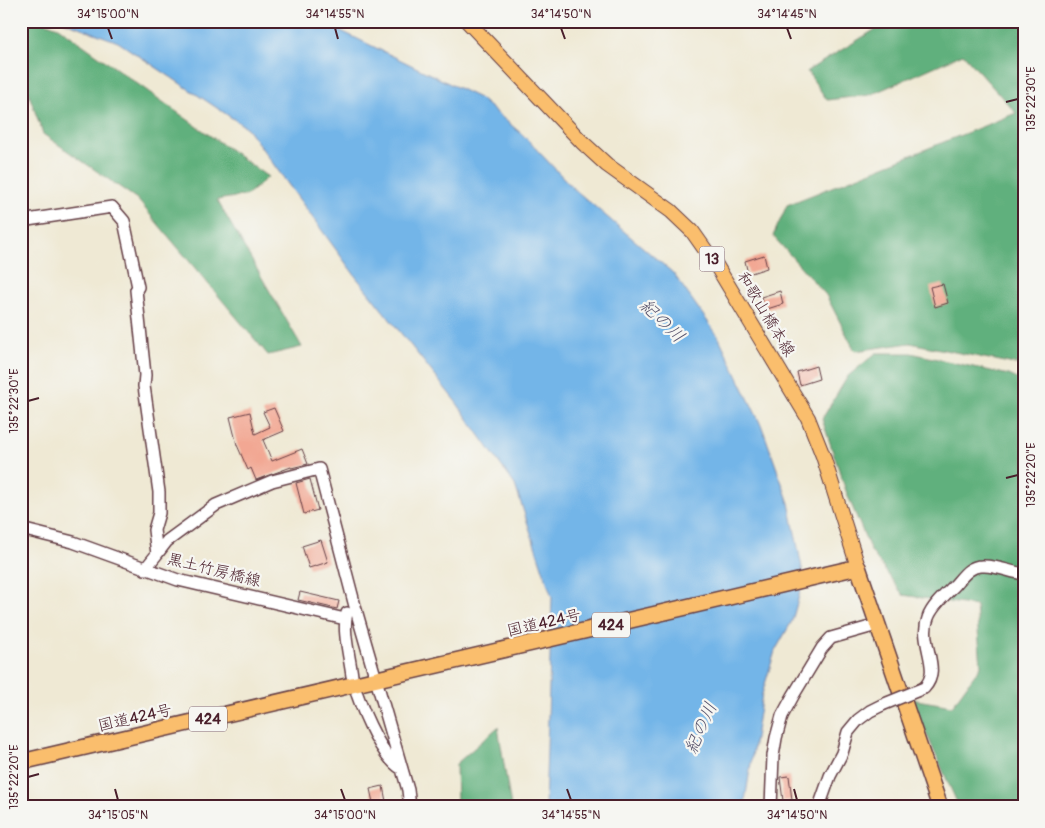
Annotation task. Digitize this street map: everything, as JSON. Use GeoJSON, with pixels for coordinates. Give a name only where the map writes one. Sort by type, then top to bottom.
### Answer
{"type":"FeatureCollection","features":[{"type":"Feature","properties":{"kind":"highway","name":"国道424号"},"geometry":{"type":"LineString","coordinates":[[21,762],[858,567]]}},
{"type":"Feature","properties":{"kind":"highway"},"geometry":{"type":"LineString","coordinates":[[858,567],[940,807]]}},
{"type":"Feature","properties":{"kind":"main road","name":"和歌山橋本線"},"geometry":{"type":"LineString","coordinates":[[467,21],[588,148],[607,165],[671,211],[692,231],[716,265],[808,418],[823,456],[858,567]]}},
{"type":"Feature","properties":{"kind":"street"},"geometry":{"type":"LineString","coordinates":[[21,221],[112,207],[124,221],[138,287],[136,290],[145,375],[144,386],[159,492],[159,513],[154,530],[157,554]]}},
{"type":"Feature","properties":{"kind":"street"},"geometry":{"type":"LineString","coordinates":[[146,569],[167,541],[216,505],[272,481],[319,469],[356,610],[408,790],[410,807]]}},
{"type":"Feature","properties":{"kind":"street","name":"黒土竹房橋線"},"geometry":{"type":"LineString","coordinates":[[21,530],[73,542],[178,580],[345,619]]}},
{"type":"Feature","properties":{"kind":"street"},"geometry":{"type":"LineString","coordinates":[[819,807],[830,776],[842,753],[848,732],[858,720],[870,710],[924,688],[930,682],[932,673],[925,642],[928,618],[935,607],[969,568],[982,566],[1024,574]]}},
{"type":"Feature","properties":{"kind":"street"},"geometry":{"type":"LineString","coordinates":[[352,676],[345,619],[347,613],[356,610]]}},
{"type":"Feature","properties":{"kind":"street"},"geometry":{"type":"LineString","coordinates":[[771,807],[773,756],[776,738],[782,716],[798,688],[822,648],[831,638],[877,625]]}},
{"type":"Feature","properties":{"kind":"street"},"geometry":{"type":"LineString","coordinates":[[356,694],[366,719],[379,742],[397,766],[402,769]]}},
{"type":"Feature","properties":{"kind":"green space"},"geometry":{"type":"Polygon","coordinates":[[[21,21],[42,21],[58,27],[268,177],[247,195],[217,200],[302,347],[268,355],[137,199],[43,134],[21,72],[21,21]]]}},
{"type":"Feature","properties":{"kind":"green space"},"geometry":{"type":"Polygon","coordinates":[[[889,21],[1024,21],[1024,366],[910,343],[855,351],[826,295],[773,236],[787,205],[1016,113],[963,54],[870,95],[827,100],[807,71],[889,21]]]}},
{"type":"Feature","properties":{"kind":"green space"},"geometry":{"type":"Polygon","coordinates":[[[876,353],[911,353],[1009,375],[1024,382],[1024,561],[1016,561],[1024,591],[1024,807],[959,807],[911,699],[952,706],[981,666],[976,606],[903,595],[871,551],[847,494],[822,419],[848,376],[876,353]]]}},
{"type":"Feature","properties":{"kind":"green space"},"geometry":{"type":"Polygon","coordinates":[[[498,727],[511,807],[457,807],[456,764],[498,727]]]}},
{"type":"Feature","properties":{"kind":"water","name":"紀の川"},"geometry":{"type":"Polygon","coordinates":[[[63,21],[326,21],[333,27],[479,98],[523,135],[573,188],[673,273],[718,336],[762,427],[789,503],[804,578],[792,621],[775,651],[762,694],[744,807],[545,807],[552,597],[515,485],[456,402],[356,277],[247,128],[118,42],[63,21]]]}},
{"type":"Feature","properties":{"kind":"building"},"geometry":{"type":"Polygon","coordinates":[[[764,255],[767,268],[748,274],[745,261],[764,255]]]}},
{"type":"Feature","properties":{"kind":"building"},"geometry":{"type":"Polygon","coordinates":[[[943,284],[948,303],[935,307],[930,287],[943,284]]]}},
{"type":"Feature","properties":{"kind":"building"},"geometry":{"type":"Polygon","coordinates":[[[780,291],[783,304],[764,310],[761,297],[780,291]]]}},
{"type":"Feature","properties":{"kind":"building"},"geometry":{"type":"Polygon","coordinates":[[[816,366],[819,379],[800,385],[797,372],[816,366]]]}},
{"type":"Feature","properties":{"kind":"building"},"geometry":{"type":"Polygon","coordinates":[[[274,408],[284,431],[263,440],[272,461],[302,449],[308,464],[291,467],[256,480],[251,468],[248,470],[237,445],[230,417],[250,412],[255,434],[270,427],[263,412],[274,408]]]}},
{"type":"Feature","properties":{"kind":"building"},"geometry":{"type":"Polygon","coordinates":[[[310,479],[318,510],[304,514],[296,483],[310,479]]]}},
{"type":"Feature","properties":{"kind":"building"},"geometry":{"type":"Polygon","coordinates":[[[321,540],[328,562],[309,568],[302,546],[321,540]]]}},
{"type":"Feature","properties":{"kind":"building"},"geometry":{"type":"Polygon","coordinates":[[[300,592],[339,601],[337,609],[298,600],[300,592]]]}},
{"type":"Feature","properties":{"kind":"building"},"geometry":{"type":"Polygon","coordinates":[[[789,776],[792,800],[783,801],[780,777],[789,776]]]}},
{"type":"Feature","properties":{"kind":"building"},"geometry":{"type":"Polygon","coordinates":[[[383,786],[387,807],[374,807],[370,789],[383,786]]]}}]}
